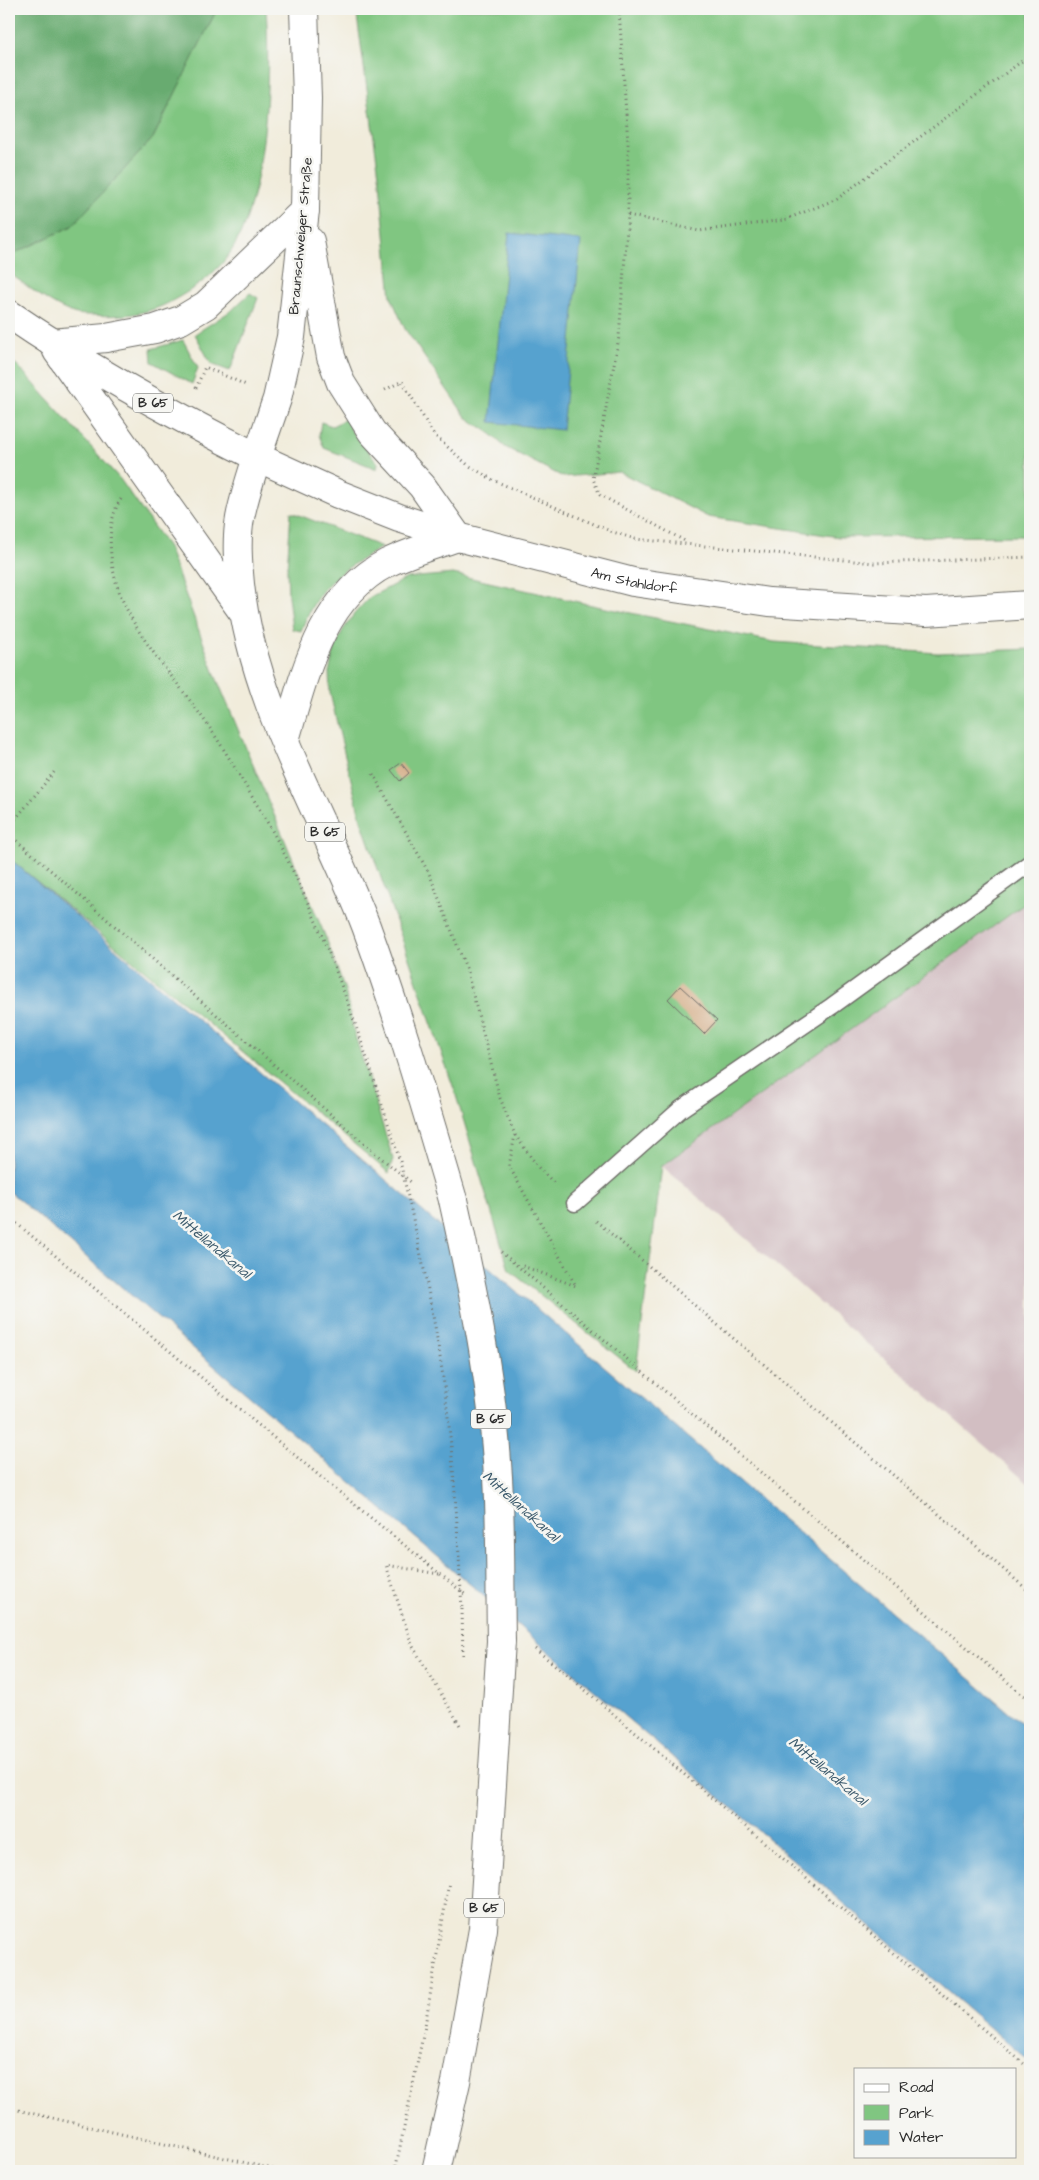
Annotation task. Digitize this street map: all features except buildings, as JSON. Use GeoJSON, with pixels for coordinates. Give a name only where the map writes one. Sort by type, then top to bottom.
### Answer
{"type":"FeatureCollection","features":[{"type":"Feature","properties":{"kind":"main road","name":"Braunschweiger Straße"},"geometry":{"type":"LineString","coordinates":[[257,457],[277,399],[291,337],[305,210],[307,98],[304,9]]}},
{"type":"Feature","properties":{"kind":"main road"},"geometry":{"type":"LineString","coordinates":[[52,343],[106,338],[155,329],[181,320],[206,304],[305,210]]}},
{"type":"Feature","properties":{"kind":"main road"},"geometry":{"type":"LineString","coordinates":[[285,740],[305,670],[320,635],[338,606],[359,584],[385,564],[458,537],[422,486],[372,432],[341,383],[331,357],[305,210]]}},
{"type":"Feature","properties":{"kind":"main road","name":"B 65"},"geometry":{"type":"LineString","coordinates":[[9,314],[52,343],[181,419],[257,457],[240,519],[238,560],[243,614],[256,666],[285,740],[365,925],[401,1026],[453,1200],[473,1290],[488,1387],[498,1476],[501,1641],[483,1929],[456,2082],[436,2171]]}},
{"type":"Feature","properties":{"kind":"main road","name":"B 65"},"geometry":{"type":"LineString","coordinates":[[52,343],[243,614]]}},
{"type":"Feature","properties":{"kind":"main road","name":"Am Stahldorf"},"geometry":{"type":"LineString","coordinates":[[257,457],[338,494],[399,518],[458,537],[633,582],[769,602],[926,612],[1030,605]]}},
{"type":"Feature","properties":{"kind":"lane"},"geometry":{"type":"LineString","coordinates":[[575,1203],[681,1110],[832,1006],[1030,863]]}},
{"type":"Feature","properties":{"kind":"path"},"geometry":{"type":"LineString","coordinates":[[618,9],[628,143],[628,215],[619,337],[593,479],[600,495],[687,543]]}},
{"type":"Feature","properties":{"kind":"path"},"geometry":{"type":"LineString","coordinates":[[628,215],[699,230],[784,220],[837,199],[1030,55]]}},
{"type":"Feature","properties":{"kind":"path"},"geometry":{"type":"LineString","coordinates":[[181,419],[205,368]]}},
{"type":"Feature","properties":{"kind":"path"},"geometry":{"type":"LineString","coordinates":[[402,381],[434,435],[468,464],[493,480],[610,531],[635,539],[874,563],[1030,557]]}},
{"type":"Feature","properties":{"kind":"path"},"geometry":{"type":"LineString","coordinates":[[144,475],[126,491],[116,505],[112,519],[113,567],[119,592],[138,630],[208,726],[262,814],[292,870],[358,1030],[400,1161],[439,1351],[453,1463],[462,1609]]}},
{"type":"Feature","properties":{"kind":"path"},"geometry":{"type":"LineString","coordinates":[[9,827],[55,770]]}},
{"type":"Feature","properties":{"kind":"path"},"geometry":{"type":"LineString","coordinates":[[373,774],[429,873],[466,968],[500,1098],[515,1135],[539,1168],[575,1203],[1030,1592]]}},
{"type":"Feature","properties":{"kind":"path"},"geometry":{"type":"LineString","coordinates":[[9,834],[381,1158],[418,1188]]}},
{"type":"Feature","properties":{"kind":"path"},"geometry":{"type":"LineString","coordinates":[[515,1135],[508,1166],[576,1286],[516,1264]]}},
{"type":"Feature","properties":{"kind":"path"},"geometry":{"type":"LineString","coordinates":[[9,1217],[440,1574],[386,1565],[412,1645],[464,1732]]}},
{"type":"Feature","properties":{"kind":"path"},"geometry":{"type":"LineString","coordinates":[[493,1246],[1030,1701]]}},
{"type":"Feature","properties":{"kind":"path"},"geometry":{"type":"LineString","coordinates":[[570,1677],[1030,2069]]}},
{"type":"Feature","properties":{"kind":"path"},"geometry":{"type":"LineString","coordinates":[[395,2171],[425,2026],[451,1875]]}},
{"type":"Feature","properties":{"kind":"path"},"geometry":{"type":"LineString","coordinates":[[9,2108],[281,2171]]}},
{"type":"Feature","properties":{"kind":"shaded area"},"geometry":{"type":"Polygon","coordinates":[[[1030,900],[1030,1485],[662,1166],[1030,900]]]}},
{"type":"Feature","properties":{"kind":"green space"},"geometry":{"type":"Polygon","coordinates":[[[9,9],[215,9],[215,13],[153,138],[72,226],[9,256],[9,9]]]}},
{"type":"Feature","properties":{"kind":"green space"},"geometry":{"type":"Polygon","coordinates":[[[215,9],[266,9],[268,67],[264,137],[251,204],[241,233],[228,256],[203,282],[163,306],[133,314],[113,316],[85,315],[64,310],[9,273],[9,256],[72,226],[153,138],[215,13],[215,9]]]}},
{"type":"Feature","properties":{"kind":"green space"},"geometry":{"type":"Polygon","coordinates":[[[356,9],[1030,9],[1030,536],[839,537],[708,517],[620,472],[563,477],[505,447],[491,434],[466,417],[405,329],[391,297],[380,182],[356,9]]]}},
{"type":"Feature","properties":{"kind":"green space"},"geometry":{"type":"Polygon","coordinates":[[[250,293],[258,298],[230,371],[211,364],[195,334],[232,310],[250,293]]]}},
{"type":"Feature","properties":{"kind":"green space"},"geometry":{"type":"Polygon","coordinates":[[[183,340],[198,368],[192,384],[152,362],[151,349],[183,340]]]}},
{"type":"Feature","properties":{"kind":"green space"},"geometry":{"type":"Polygon","coordinates":[[[9,359],[18,366],[120,479],[168,547],[216,677],[326,938],[345,990],[354,1032],[393,1159],[389,1173],[9,858],[9,359]]]}},
{"type":"Feature","properties":{"kind":"green space"},"geometry":{"type":"Polygon","coordinates":[[[346,419],[351,430],[378,463],[377,469],[324,448],[319,435],[321,422],[332,426],[346,419]]]}},
{"type":"Feature","properties":{"kind":"green space"},"geometry":{"type":"Polygon","coordinates":[[[291,512],[382,547],[332,580],[316,600],[301,631],[292,629],[288,596],[287,569],[291,512]]]}},
{"type":"Feature","properties":{"kind":"green space"},"geometry":{"type":"Polygon","coordinates":[[[453,574],[601,607],[774,642],[938,653],[1030,649],[1030,900],[662,1166],[636,1371],[509,1270],[454,1089],[361,820],[330,693],[329,672],[335,648],[343,630],[354,614],[370,597],[407,578],[453,574]]]}},
{"type":"Feature","properties":{"kind":"water"},"geometry":{"type":"Polygon","coordinates":[[[509,233],[581,241],[562,430],[490,422],[509,233]]]}},
{"type":"Feature","properties":{"kind":"water","name":"Mittellandkanal"},"geometry":{"type":"Polygon","coordinates":[[[9,858],[1030,1730],[1030,2062],[9,1191],[9,858]]]}}]}
